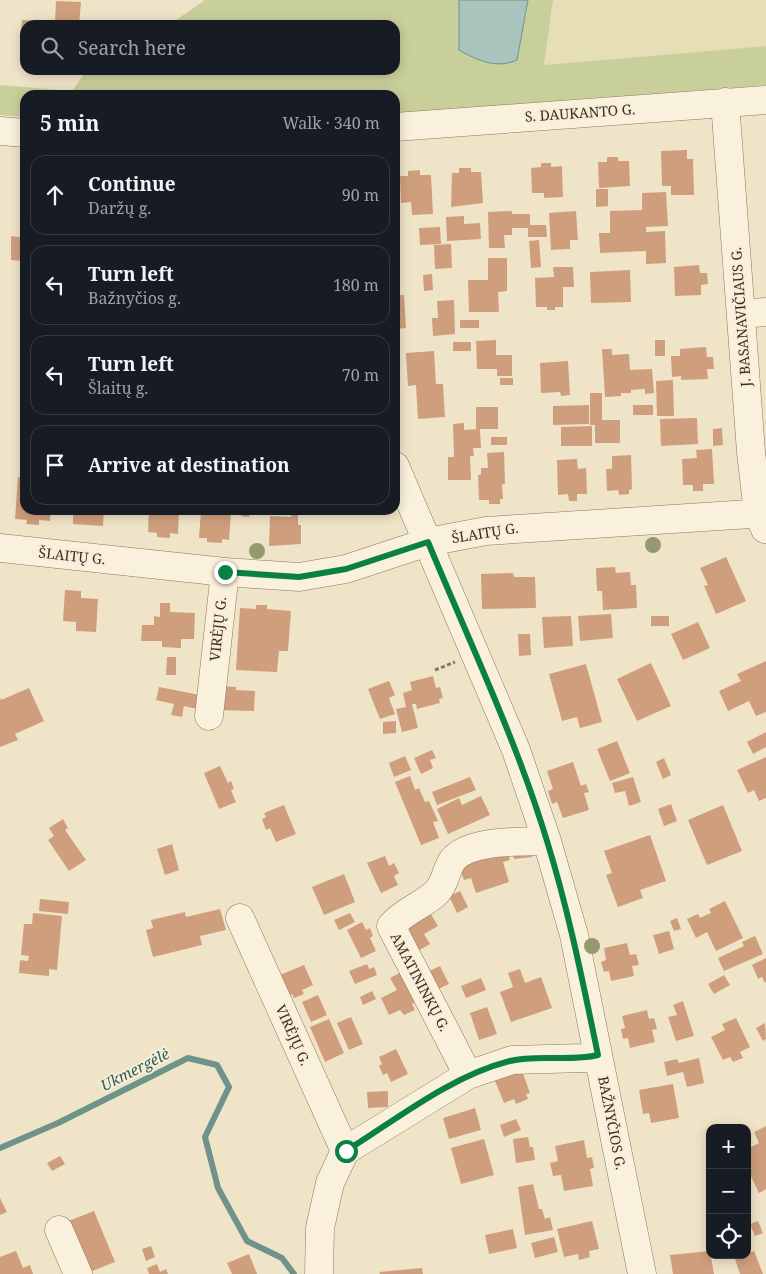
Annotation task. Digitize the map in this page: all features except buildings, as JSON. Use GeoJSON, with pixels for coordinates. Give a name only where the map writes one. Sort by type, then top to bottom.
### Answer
{"type":"FeatureCollection","features":[{"type":"Feature","properties":{"kind":"street","name":"S. DAUKANTO G."},"geometry":{"type":"LineString","coordinates":[[400,127],[766,100]]}},
{"type":"Feature","properties":{"kind":"street","name":"J. BASANAVIČIAUS G."},"geometry":{"type":"LineString","coordinates":[[725,102],[754,313],[763,519]]}},
{"type":"Feature","properties":{"kind":"street"},"geometry":{"type":"LineString","coordinates":[[0,131],[20,133]]}},
{"type":"Feature","properties":{"kind":"street","name":"BAŽNYČIOS G."},"geometry":{"type":"LineString","coordinates":[[400,478],[516,750],[547,841],[574,935],[642,1274]]}},
{"type":"Feature","properties":{"kind":"street","name":"ŠLAITŲ G."},"geometry":{"type":"LineString","coordinates":[[0,548],[225,572],[299,577],[346,569],[428,542],[486,531],[533,526],[763,519]]}},
{"type":"Feature","properties":{"kind":"street","name":"VIRĖJŲ G."},"geometry":{"type":"LineString","coordinates":[[209,716],[225,572]]}},
{"type":"Feature","properties":{"kind":"street","name":"AMATININKŲ G."},"geometry":{"type":"LineString","coordinates":[[468,1075],[391,926],[401,915],[438,892],[452,860],[467,851],[490,844],[547,841]]}},
{"type":"Feature","properties":{"kind":"street","name":"VIRĖJŲ G."},"geometry":{"type":"LineString","coordinates":[[240,918],[346,1151]]}},
{"type":"Feature","properties":{"kind":"street"},"geometry":{"type":"LineString","coordinates":[[319,1274],[320,1228],[330,1183],[346,1151],[468,1075],[512,1060],[584,1058],[598,1055]]}},
{"type":"Feature","properties":{"kind":"street"},"geometry":{"type":"LineString","coordinates":[[59,1230],[78,1274]]}},
{"type":"Feature","properties":{"kind":"path"},"geometry":{"type":"LineString","coordinates":[[435,670],[456,662]]}},
{"type":"Feature","properties":{"kind":"shaded area"},"geometry":{"type":"Polygon","coordinates":[[[553,0],[766,0],[766,46],[544,65],[553,0]]]}},
{"type":"Feature","properties":{"kind":"green space"},"geometry":{"type":"Polygon","coordinates":[[[205,0],[459,0],[459,50],[526,16],[528,0],[553,0],[544,65],[766,46],[766,85],[400,114],[400,90],[73,90],[83,75],[400,75],[400,20],[176,20],[205,0]]]}},
{"type":"Feature","properties":{"kind":"green space"},"geometry":{"type":"Polygon","coordinates":[[[0,85],[60,90],[20,90],[20,117],[0,115],[0,85]]]}},
{"type":"Feature","properties":{"kind":"water"},"geometry":{"type":"Polygon","coordinates":[[[459,0],[528,0],[517,60],[510,63],[495,64],[459,50],[459,0]]]}},
{"type":"Feature","properties":{"kind":"waterway","name":"Ukmergėlė"},"geometry":{"type":"LineString","coordinates":[[0,1148],[58,1123],[188,1058],[217,1065],[229,1087],[205,1137],[218,1188],[247,1241],[282,1258],[294,1274]]}},
{"type":"Feature","properties":{"kind":"route"},"geometry":{"type":"LineString","coordinates":[[225,572],[299,577],[346,569],[428,542],[516,750],[547,841],[574,935],[598,1055],[584,1058],[512,1060],[468,1075],[346,1151]]}}]}
